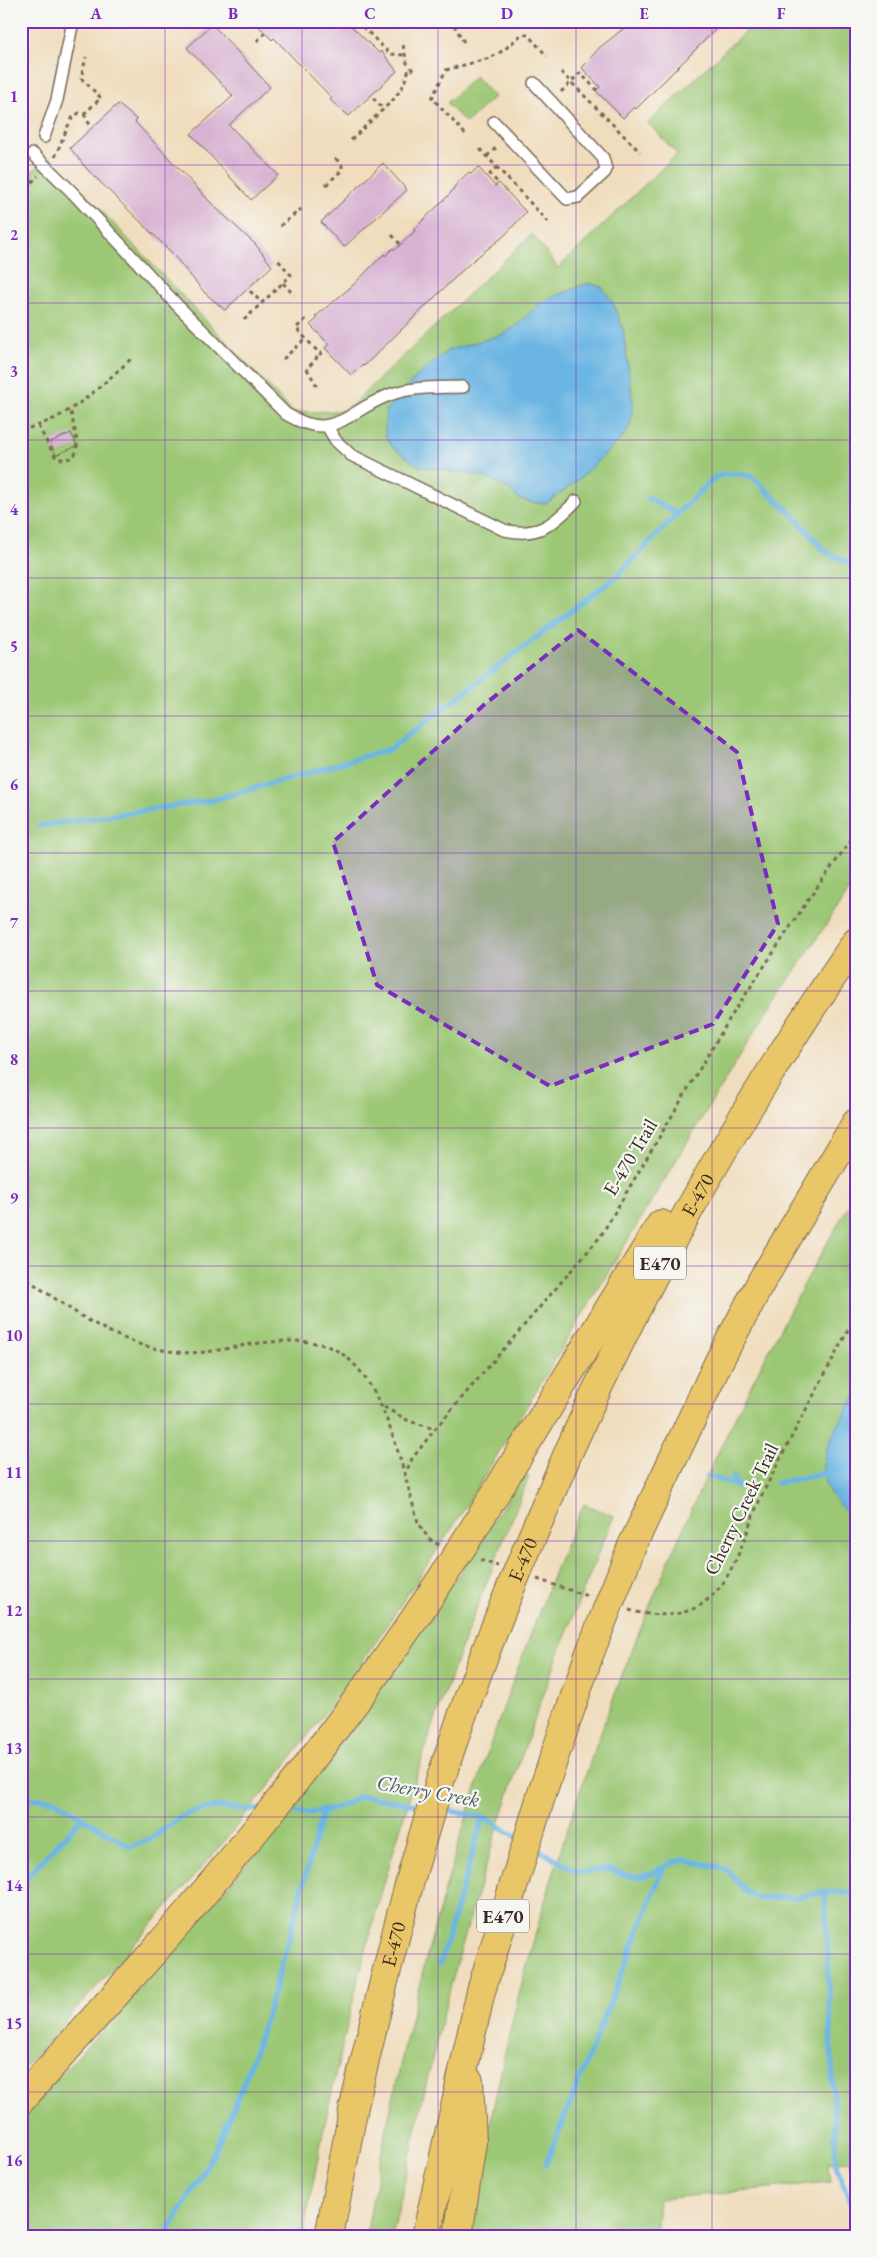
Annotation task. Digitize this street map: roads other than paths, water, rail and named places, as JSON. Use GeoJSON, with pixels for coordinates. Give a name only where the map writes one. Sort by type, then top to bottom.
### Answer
{"type":"FeatureCollection","features":[{"type":"Feature","properties":{"kind":"highway","name":"E-470"},"geometry":{"type":"LineString","coordinates":[[329,2236],[354,2106],[414,1867],[442,1778],[492,1636],[542,1514],[599,1386],[661,1262],[731,1139],[801,1024],[856,942]]}},
{"type":"Feature","properties":{"kind":"highway"},"geometry":{"type":"LineString","coordinates":[[21,2100],[150,1956],[244,1846],[335,1730],[392,1651],[492,1499],[762,1058],[801,1024]]}},
{"type":"Feature","properties":{"kind":"highway","name":"E470"},"geometry":{"type":"LineString","coordinates":[[426,2236],[468,2044],[522,1853],[586,1663],[632,1546],[720,1359],[761,1282],[856,1123]]}},
{"type":"Feature","properties":{"kind":"highway"},"geometry":{"type":"LineString","coordinates":[[458,2236],[472,2142],[468,2044]]}},
{"type":"Feature","properties":{"kind":"lane"},"geometry":{"type":"LineString","coordinates":[[44,137],[57,100],[73,21]]}},
{"type":"Feature","properties":{"kind":"lane"},"geometry":{"type":"LineString","coordinates":[[494,122],[567,199],[578,197],[605,172],[606,163],[603,158],[534,83]]}},
{"type":"Feature","properties":{"kind":"lane"},"geometry":{"type":"LineString","coordinates":[[33,154],[72,192],[178,306],[286,414],[313,426],[327,426],[346,420],[372,403],[402,391],[463,387]]}},
{"type":"Feature","properties":{"kind":"lane"},"geometry":{"type":"LineString","coordinates":[[327,426],[336,441],[351,455],[504,530],[518,533],[535,532],[561,516],[576,501]]}},
{"type":"Feature","properties":{"kind":"water"},"geometry":{"type":"Polygon","coordinates":[[[588,283],[602,287],[613,303],[623,329],[633,403],[630,426],[623,437],[578,480],[547,503],[533,503],[519,499],[507,488],[483,476],[419,466],[392,447],[385,435],[386,409],[415,378],[449,350],[504,334],[521,322],[541,302],[588,283]]]}},
{"type":"Feature","properties":{"kind":"water"},"geometry":{"type":"Polygon","coordinates":[[[856,1396],[856,1522],[837,1503],[828,1489],[823,1465],[830,1441],[856,1396]]]}},
{"type":"Feature","properties":{"kind":"waterway"},"geometry":{"type":"LineString","coordinates":[[39,826],[213,800],[390,749],[617,576],[714,478],[724,474],[740,474],[752,477],[792,514],[826,552],[856,566]]}},
{"type":"Feature","properties":{"kind":"waterway"},"geometry":{"type":"LineString","coordinates":[[648,498],[677,514]]}},
{"type":"Feature","properties":{"kind":"waterway"},"geometry":{"type":"LineString","coordinates":[[777,1483],[831,1472]]}},
{"type":"Feature","properties":{"kind":"waterway"},"geometry":{"type":"LineString","coordinates":[[708,1476],[749,1489]]}},
{"type":"Feature","properties":{"kind":"waterway"},"geometry":{"type":"LineString","coordinates":[[733,1476],[736,1486]]}},
{"type":"Feature","properties":{"kind":"waterway","name":"Cherry Creek"},"geometry":{"type":"LineString","coordinates":[[282,1811],[310,1813],[333,1809],[362,1796],[423,1806]]}},
{"type":"Feature","properties":{"kind":"waterway","name":"Cherry Creek"},"geometry":{"type":"LineString","coordinates":[[21,1798],[54,1800],[130,1847],[150,1839],[186,1814],[214,1807],[260,1810]]}},
{"type":"Feature","properties":{"kind":"waterway","name":"Cherry Creek"},"geometry":{"type":"LineString","coordinates":[[440,1809],[483,1817],[521,1839]]}},
{"type":"Feature","properties":{"kind":"waterway"},"geometry":{"type":"LineString","coordinates":[[166,2236],[215,2150],[249,2068],[289,1939],[323,1810]]}},
{"type":"Feature","properties":{"kind":"waterway"},"geometry":{"type":"LineString","coordinates":[[21,1883],[83,1817]]}},
{"type":"Feature","properties":{"kind":"waterway"},"geometry":{"type":"LineString","coordinates":[[440,1964],[483,1817]]}},
{"type":"Feature","properties":{"kind":"waterway","name":"Cherry Creek"},"geometry":{"type":"LineString","coordinates":[[534,1847],[572,1869],[584,1872],[609,1869],[624,1875],[639,1877],[653,1873],[674,1862],[685,1860],[719,1867],[729,1871],[747,1893],[758,1898],[797,1897],[825,1892],[856,1893]]}},
{"type":"Feature","properties":{"kind":"waterway"},"geometry":{"type":"LineString","coordinates":[[546,2164],[663,1869]]}},
{"type":"Feature","properties":{"kind":"waterway"},"geometry":{"type":"LineString","coordinates":[[825,1892],[836,2165],[846,2192],[856,2211]]}}]}
